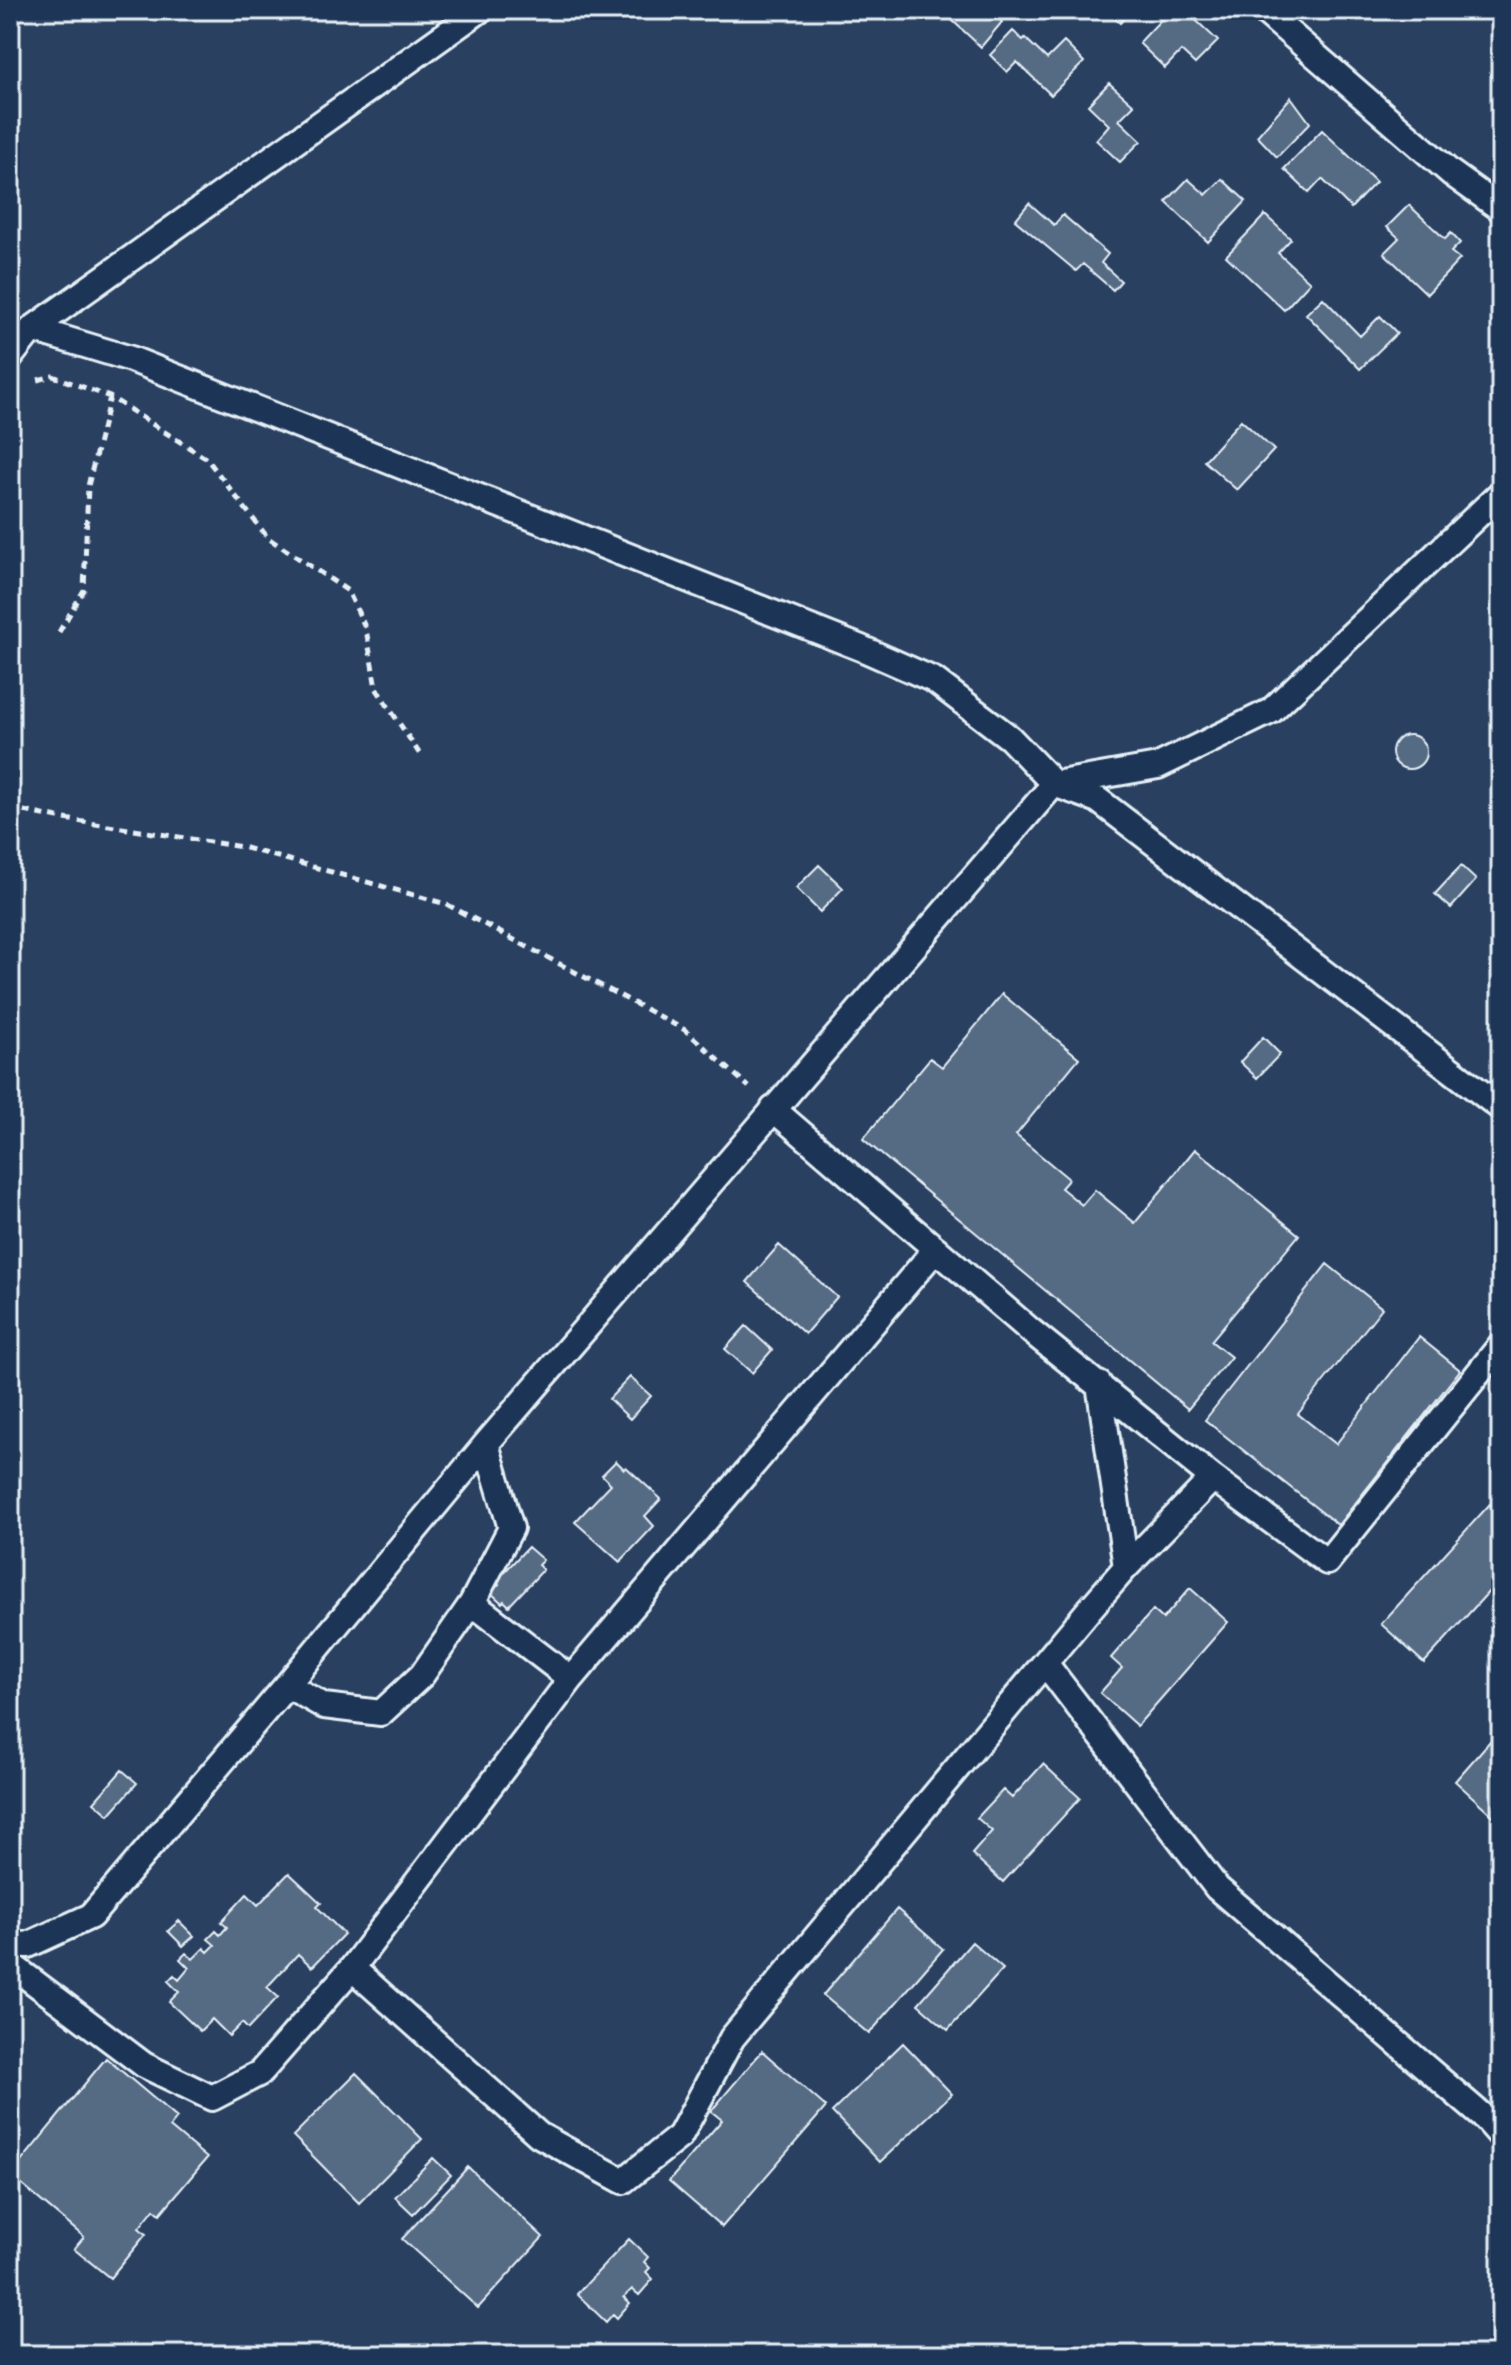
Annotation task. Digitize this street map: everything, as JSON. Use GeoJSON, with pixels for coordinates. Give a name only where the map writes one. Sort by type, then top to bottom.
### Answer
{"type":"FeatureCollection","features":[{"type":"Feature","properties":{"kind":"lane"},"geometry":{"type":"LineString","coordinates":[[10,357],[32,329],[480,10]]}},
{"type":"Feature","properties":{"kind":"lane"},"geometry":{"type":"LineString","coordinates":[[1263,10],[1451,173],[1501,209]]}},
{"type":"Feature","properties":{"kind":"lane"},"geometry":{"type":"LineString","coordinates":[[32,329],[131,359],[861,648],[934,680],[1010,738],[1054,784],[1098,800],[1501,1108]]}},
{"type":"Feature","properties":{"kind":"lane"},"geometry":{"type":"LineString","coordinates":[[10,1944],[28,1945],[91,1916],[486,1444],[1054,784],[1158,766],[1271,711],[1501,493]]}},
{"type":"Feature","properties":{"kind":"lane"},"geometry":{"type":"LineString","coordinates":[[773,1109],[936,1249],[1213,1478],[1327,1562],[1501,1345]]}},
{"type":"Feature","properties":{"kind":"lane"},"geometry":{"type":"LineString","coordinates":[[10,1964],[144,2065],[212,2098],[260,2073],[352,1968],[571,1679],[936,1249]]}},
{"type":"Feature","properties":{"kind":"lane"},"geometry":{"type":"LineString","coordinates":[[1099,1384],[1126,1567]]}},
{"type":"Feature","properties":{"kind":"lane"},"geometry":{"type":"LineString","coordinates":[[287,1685],[324,1706],[381,1713],[422,1675],[472,1603],[511,1528],[486,1444]]}},
{"type":"Feature","properties":{"kind":"lane"},"geometry":{"type":"LineString","coordinates":[[352,1968],[539,2135],[623,2181],[680,2136],[732,2038],[1126,1567],[1213,1478]]}},
{"type":"Feature","properties":{"kind":"lane"},"geometry":{"type":"LineString","coordinates":[[472,1603],[571,1679]]}},
{"type":"Feature","properties":{"kind":"lane"},"geometry":{"type":"LineString","coordinates":[[1045,1663],[1217,1888],[1487,2120],[1501,2136]]}},
{"type":"Feature","properties":{"kind":"path"},"geometry":{"type":"LineString","coordinates":[[24,383],[53,376],[110,397],[207,459],[268,538],[348,591],[366,629],[376,688],[421,756]]}},
{"type":"Feature","properties":{"kind":"path"},"geometry":{"type":"LineString","coordinates":[[59,632],[84,590],[88,486],[110,397]]}},
{"type":"Feature","properties":{"kind":"path"},"geometry":{"type":"LineString","coordinates":[[10,808],[242,847],[446,904],[685,1030],[773,1109]]}},
{"type":"Feature","properties":{"kind":"building"},"geometry":{"type":"Polygon","coordinates":[[[941,10],[989,10],[1002,22],[981,47],[941,10]]]}},
{"type":"Feature","properties":{"kind":"building"},"geometry":{"type":"Polygon","coordinates":[[[1105,10],[1132,10],[1120,23],[1105,10]]]}},
{"type":"Feature","properties":{"kind":"building"},"geometry":{"type":"Polygon","coordinates":[[[1170,10],[1185,10],[1218,41],[1195,64],[1181,51],[1165,68],[1139,43],[1170,10]]]}},
{"type":"Feature","properties":{"kind":"building"},"geometry":{"type":"Polygon","coordinates":[[[1013,31],[1047,59],[1064,42],[1084,62],[1051,95],[1017,62],[1007,72],[990,55],[1013,31]]]}},
{"type":"Feature","properties":{"kind":"building"},"geometry":{"type":"Polygon","coordinates":[[[1109,83],[1134,105],[1119,120],[1141,141],[1120,162],[1096,140],[1109,125],[1088,105],[1109,83]]]}},
{"type":"Feature","properties":{"kind":"building"},"geometry":{"type":"Polygon","coordinates":[[[1291,97],[1310,123],[1277,157],[1257,136],[1291,97]]]}},
{"type":"Feature","properties":{"kind":"building"},"geometry":{"type":"Polygon","coordinates":[[[1322,130],[1376,182],[1351,208],[1322,179],[1309,193],[1284,169],[1322,130]]]}},
{"type":"Feature","properties":{"kind":"building"},"geometry":{"type":"Polygon","coordinates":[[[1188,179],[1206,195],[1222,179],[1246,201],[1208,242],[1166,202],[1188,179]]]}},
{"type":"Feature","properties":{"kind":"building"},"geometry":{"type":"Polygon","coordinates":[[[1029,203],[1054,225],[1063,215],[1108,254],[1101,263],[1121,281],[1113,290],[1083,264],[1076,271],[1015,220],[1029,203]]]}},
{"type":"Feature","properties":{"kind":"building"},"geometry":{"type":"Polygon","coordinates":[[[1409,205],[1445,239],[1451,233],[1460,243],[1451,252],[1460,259],[1427,294],[1384,253],[1399,238],[1387,227],[1409,205]]]}},
{"type":"Feature","properties":{"kind":"building"},"geometry":{"type":"Polygon","coordinates":[[[1265,215],[1291,239],[1278,253],[1310,282],[1284,310],[1226,256],[1265,215]]]}},
{"type":"Feature","properties":{"kind":"building"},"geometry":{"type":"Polygon","coordinates":[[[1323,298],[1360,336],[1380,316],[1397,333],[1360,369],[1306,314],[1323,298]]]}},
{"type":"Feature","properties":{"kind":"building"},"geometry":{"type":"Polygon","coordinates":[[[1241,420],[1274,450],[1237,490],[1204,461],[1241,420]]]}},
{"type":"Feature","properties":{"kind":"building"},"geometry":{"type":"Polygon","coordinates":[[[1409,735],[1421,740],[1426,752],[1421,764],[1409,769],[1397,764],[1392,752],[1397,740],[1409,735]]]}},
{"type":"Feature","properties":{"kind":"building"},"geometry":{"type":"Polygon","coordinates":[[[819,865],[843,888],[820,912],[796,888],[819,865]]]}},
{"type":"Feature","properties":{"kind":"building"},"geometry":{"type":"Polygon","coordinates":[[[1461,866],[1476,880],[1451,908],[1435,894],[1461,866]]]}},
{"type":"Feature","properties":{"kind":"building"},"geometry":{"type":"Polygon","coordinates":[[[1002,994],[1079,1058],[1016,1135],[1069,1179],[1061,1188],[1082,1205],[1095,1190],[1135,1223],[1195,1149],[1299,1235],[1211,1341],[1231,1357],[1188,1409],[863,1139],[930,1058],[942,1067],[1002,994]]]}},
{"type":"Feature","properties":{"kind":"building"},"geometry":{"type":"Polygon","coordinates":[[[1263,1037],[1280,1054],[1257,1078],[1240,1062],[1263,1037]]]}},
{"type":"Feature","properties":{"kind":"building"},"geometry":{"type":"Polygon","coordinates":[[[779,1245],[837,1297],[805,1334],[747,1282],[779,1245]]]}},
{"type":"Feature","properties":{"kind":"building"},"geometry":{"type":"Polygon","coordinates":[[[1327,1264],[1382,1308],[1298,1414],[1336,1444],[1419,1337],[1460,1370],[1338,1525],[1205,1420],[1327,1264]]]}},
{"type":"Feature","properties":{"kind":"building"},"geometry":{"type":"Polygon","coordinates":[[[746,1326],[772,1350],[752,1373],[725,1349],[746,1326]]]}},
{"type":"Feature","properties":{"kind":"building"},"geometry":{"type":"Polygon","coordinates":[[[630,1377],[651,1396],[630,1419],[609,1399],[630,1377]]]}},
{"type":"Feature","properties":{"kind":"building"},"geometry":{"type":"Polygon","coordinates":[[[616,1461],[661,1499],[645,1516],[654,1526],[620,1562],[575,1522],[611,1484],[602,1475],[616,1461]]]}},
{"type":"Feature","properties":{"kind":"building"},"geometry":{"type":"Polygon","coordinates":[[[1490,1504],[1501,1514],[1501,1578],[1424,1663],[1381,1624],[1490,1504]]]}},
{"type":"Feature","properties":{"kind":"building"},"geometry":{"type":"Polygon","coordinates":[[[528,1547],[543,1560],[538,1565],[543,1570],[509,1606],[491,1593],[499,1584],[496,1581],[528,1547]]]}},
{"type":"Feature","properties":{"kind":"building"},"geometry":{"type":"Polygon","coordinates":[[[1190,1588],[1228,1622],[1137,1726],[1100,1693],[1122,1668],[1111,1658],[1153,1610],[1163,1619],[1190,1588]]]}},
{"type":"Feature","properties":{"kind":"building"},"geometry":{"type":"Polygon","coordinates":[[[1491,1740],[1501,1749],[1501,1823],[1455,1781],[1491,1740]]]}},
{"type":"Feature","properties":{"kind":"building"},"geometry":{"type":"Polygon","coordinates":[[[1043,1764],[1080,1798],[1003,1882],[972,1854],[992,1831],[977,1818],[1003,1790],[1012,1798],[1043,1764]]]}},
{"type":"Feature","properties":{"kind":"building"},"geometry":{"type":"Polygon","coordinates":[[[122,1770],[137,1783],[109,1815],[94,1802],[122,1770]]]}},
{"type":"Feature","properties":{"kind":"building"},"geometry":{"type":"Polygon","coordinates":[[[289,1873],[321,1903],[317,1907],[344,1934],[312,1967],[298,1954],[267,1987],[278,1997],[248,2029],[242,2023],[229,2036],[212,2019],[200,2031],[169,2002],[179,1992],[168,1981],[174,1975],[179,1980],[189,1968],[180,1959],[186,1953],[193,1959],[204,1948],[208,1952],[215,1945],[208,1939],[216,1931],[220,1935],[227,1927],[221,1922],[247,1894],[258,1905],[289,1873]]]}},
{"type":"Feature","properties":{"kind":"building"},"geometry":{"type":"Polygon","coordinates":[[[897,1909],[943,1949],[869,2034],[823,1995],[897,1909]]]}},
{"type":"Feature","properties":{"kind":"building"},"geometry":{"type":"Polygon","coordinates":[[[179,1921],[194,1936],[183,1946],[168,1931],[179,1921]]]}},
{"type":"Feature","properties":{"kind":"building"},"geometry":{"type":"Polygon","coordinates":[[[972,1942],[1003,1969],[948,2030],[918,2004],[972,1942]]]}},
{"type":"Feature","properties":{"kind":"building"},"geometry":{"type":"Polygon","coordinates":[[[903,2043],[952,2094],[880,2162],[832,2112],[903,2043]]]}},
{"type":"Feature","properties":{"kind":"building"},"geometry":{"type":"Polygon","coordinates":[[[762,2051],[826,2107],[722,2227],[669,2181],[722,2120],[711,2111],[762,2051]]]}},
{"type":"Feature","properties":{"kind":"building"},"geometry":{"type":"Polygon","coordinates":[[[106,2058],[177,2118],[170,2127],[207,2158],[160,2214],[154,2209],[139,2228],[146,2234],[110,2278],[74,2249],[84,2237],[10,2175],[106,2058]]]}},
{"type":"Feature","properties":{"kind":"building"},"geometry":{"type":"Polygon","coordinates":[[[356,2073],[422,2139],[359,2203],[293,2136],[356,2073]]]}},
{"type":"Feature","properties":{"kind":"building"},"geometry":{"type":"Polygon","coordinates":[[[433,2158],[451,2175],[413,2214],[395,2197],[433,2158]]]}},
{"type":"Feature","properties":{"kind":"building"},"geometry":{"type":"Polygon","coordinates":[[[468,2167],[543,2237],[478,2308],[402,2239],[468,2167]]]}},
{"type":"Feature","properties":{"kind":"building"},"geometry":{"type":"Polygon","coordinates":[[[629,2239],[648,2257],[644,2262],[650,2268],[646,2272],[653,2279],[639,2295],[632,2289],[624,2297],[630,2303],[617,2318],[613,2314],[606,2322],[577,2294],[629,2239]]]}}]}
